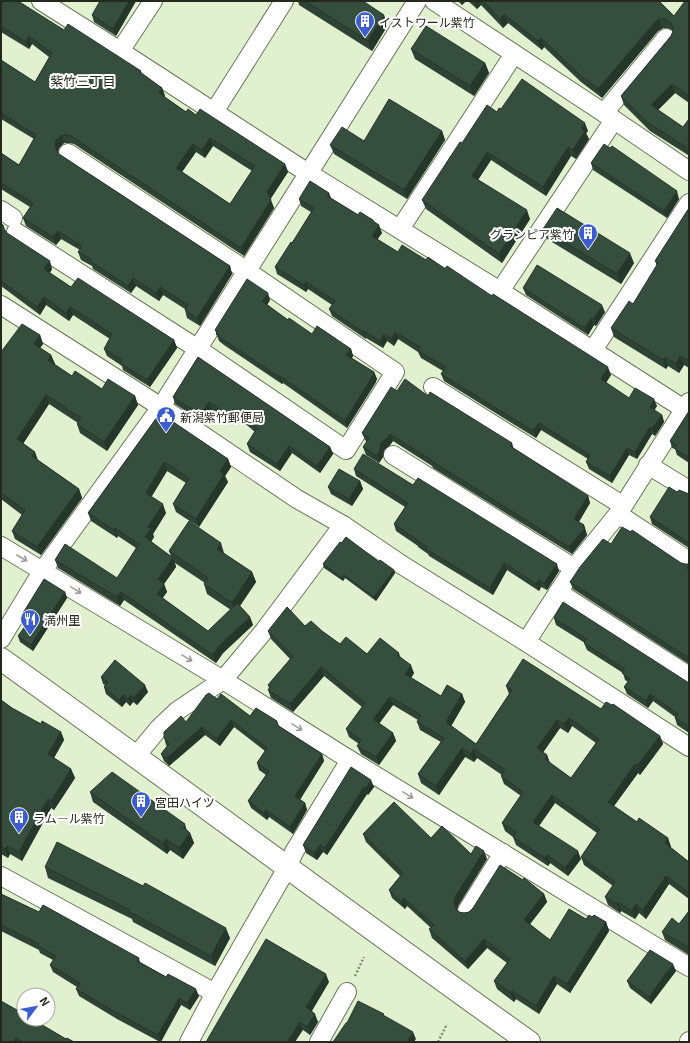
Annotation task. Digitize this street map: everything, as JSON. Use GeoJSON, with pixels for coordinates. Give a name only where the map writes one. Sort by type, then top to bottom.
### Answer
{"type":"FeatureCollection","features":[{"type":"Feature","properties":{"kind":"street"},"geometry":{"type":"LineString","coordinates":[[41,1],[308,173],[686,406],[620,509],[574,568],[526,642]]}},
{"type":"Feature","properties":{"kind":"street"},"geometry":{"type":"LineString","coordinates":[[120,51],[153,1]]}},
{"type":"Feature","properties":{"kind":"street"},"geometry":{"type":"LineString","coordinates":[[214,112],[284,1]]}},
{"type":"Feature","properties":{"kind":"street"},"geometry":{"type":"LineString","coordinates":[[1,639],[43,570],[161,408],[417,1]]}},
{"type":"Feature","properties":{"kind":"street"},"geometry":{"type":"LineString","coordinates":[[434,1],[609,116],[689,171]]}},
{"type":"Feature","properties":{"kind":"street"},"geometry":{"type":"LineString","coordinates":[[500,291],[609,116],[666,38]]}},
{"type":"Feature","properties":{"kind":"street"},"geometry":{"type":"LineString","coordinates":[[400,229],[514,54]]}},
{"type":"Feature","properties":{"kind":"street"},"geometry":{"type":"LineString","coordinates":[[10,220],[346,450],[395,372],[247,271],[68,153]]}},
{"type":"Feature","properties":{"kind":"street"},"geometry":{"type":"LineString","coordinates":[[593,350],[689,203]]}},
{"type":"Feature","properties":{"kind":"street"},"geometry":{"type":"LineString","coordinates":[[1,305],[161,408],[297,499],[343,525],[402,565],[526,642],[689,747]]}},
{"type":"Feature","properties":{"kind":"street"},"geometry":{"type":"LineString","coordinates":[[433,387],[620,509],[689,561]]}},
{"type":"Feature","properties":{"kind":"street"},"geometry":{"type":"LineString","coordinates":[[393,455],[574,568]]}},
{"type":"Feature","properties":{"kind":"street"},"geometry":{"type":"LineString","coordinates":[[648,465],[689,490]]}},
{"type":"Feature","properties":{"kind":"street"},"geometry":{"type":"LineString","coordinates":[[136,756],[159,728],[177,711],[223,680],[264,631],[343,525]]}},
{"type":"Feature","properties":{"kind":"street"},"geometry":{"type":"LineString","coordinates":[[1,546],[223,680],[350,760],[689,967]]}},
{"type":"Feature","properties":{"kind":"street"},"geometry":{"type":"LineString","coordinates":[[558,592],[689,676]]}},
{"type":"Feature","properties":{"kind":"street"},"geometry":{"type":"LineString","coordinates":[[1,659],[136,756],[287,868],[530,1042]]}},
{"type":"Feature","properties":{"kind":"street"},"geometry":{"type":"LineString","coordinates":[[189,1042],[215,993],[287,868],[294,852],[350,760]]}},
{"type":"Feature","properties":{"kind":"street"},"geometry":{"type":"LineString","coordinates":[[467,911],[503,853]]}},
{"type":"Feature","properties":{"kind":"street"},"geometry":{"type":"LineString","coordinates":[[1,876],[215,993]]}},
{"type":"Feature","properties":{"kind":"street"},"geometry":{"type":"LineString","coordinates":[[319,1042],[346,992]]}},
{"type":"Feature","properties":{"kind":"path"},"geometry":{"type":"LineString","coordinates":[[438,1042],[447,1024]]}},
{"type":"Feature","properties":{"kind":"building"},"geometry":{"type":"Polygon","coordinates":[[[1,1],[18,1],[64,30],[68,24],[141,71],[140,72],[162,88],[159,93],[186,112],[188,109],[196,115],[200,109],[285,164],[267,192],[271,200],[241,248],[71,136],[61,136],[56,140],[56,149],[59,154],[230,266],[197,318],[185,310],[188,305],[160,287],[156,293],[133,278],[128,286],[90,261],[91,259],[78,252],[82,246],[58,231],[53,237],[23,218],[33,203],[1,183],[1,153],[19,165],[36,135],[1,113],[1,60],[35,82],[52,53],[29,36],[26,42],[1,26],[1,1]],[[210,138],[202,150],[193,144],[176,168],[230,204],[255,166],[210,138]]]}},
{"type":"Feature","properties":{"kind":"building"},"geometry":{"type":"Polygon","coordinates":[[[100,1],[129,1],[113,29],[92,15],[100,1]]]}},
{"type":"Feature","properties":{"kind":"building","name":"イストワール紫竹"},"geometry":{"type":"Polygon","coordinates":[[[305,1],[363,1],[384,15],[368,41],[305,1]]]}},
{"type":"Feature","properties":{"kind":"building"},"geometry":{"type":"Polygon","coordinates":[[[483,1],[659,1],[674,16],[685,1],[689,1],[689,96],[672,84],[651,105],[683,127],[689,119],[689,151],[686,147],[647,122],[621,96],[671,36],[673,26],[669,21],[659,19],[655,22],[598,89],[578,73],[541,38],[538,41],[504,14],[500,19],[483,1]]]}},
{"type":"Feature","properties":{"kind":"building"},"geometry":{"type":"Polygon","coordinates":[[[426,26],[485,63],[470,86],[411,49],[426,26]]]}},
{"type":"Feature","properties":{"kind":"building"},"geometry":{"type":"Polygon","coordinates":[[[522,79],[585,123],[581,128],[585,131],[573,150],[568,147],[543,187],[487,152],[472,176],[527,210],[499,254],[422,200],[460,142],[462,143],[487,105],[497,112],[499,108],[501,109],[522,79]]]}},
{"type":"Feature","properties":{"kind":"building"},"geometry":{"type":"Polygon","coordinates":[[[389,99],[442,131],[404,190],[330,145],[342,127],[364,141],[389,99]]]}},
{"type":"Feature","properties":{"kind":"building"},"geometry":{"type":"Polygon","coordinates":[[[604,144],[610,148],[612,146],[677,191],[664,211],[591,163],[604,144]]]}},
{"type":"Feature","properties":{"kind":"building"},"geometry":{"type":"Polygon","coordinates":[[[310,181],[329,193],[327,196],[358,215],[360,212],[379,225],[372,236],[398,252],[402,245],[426,260],[428,257],[445,269],[447,266],[492,296],[493,294],[608,367],[601,379],[629,398],[635,388],[654,399],[650,407],[662,415],[652,429],[650,427],[635,452],[627,448],[610,476],[586,462],[590,455],[539,423],[533,431],[441,374],[446,367],[418,351],[420,347],[395,332],[392,339],[384,334],[380,341],[364,331],[363,332],[329,309],[335,301],[306,282],[304,285],[275,267],[314,208],[299,199],[310,181]]]}},
{"type":"Feature","properties":{"kind":"building","name":"グランピア紫竹"},"geometry":{"type":"Polygon","coordinates":[[[557,208],[630,253],[617,274],[543,229],[557,208]]]}},
{"type":"Feature","properties":{"kind":"building"},"geometry":{"type":"Polygon","coordinates":[[[689,208],[689,361],[680,356],[676,364],[665,357],[663,360],[611,328],[629,301],[633,304],[658,263],[655,261],[689,208]]]}},
{"type":"Feature","properties":{"kind":"building"},"geometry":{"type":"Polygon","coordinates":[[[1,224],[7,233],[50,261],[44,269],[71,287],[78,278],[174,340],[147,380],[120,363],[122,360],[104,349],[112,334],[70,307],[66,313],[44,297],[37,307],[1,281],[1,224]]]}},
{"type":"Feature","properties":{"kind":"building"},"geometry":{"type":"Polygon","coordinates":[[[537,265],[602,305],[594,319],[591,318],[585,328],[523,288],[537,265]]]}},
{"type":"Feature","properties":{"kind":"building"},"geometry":{"type":"Polygon","coordinates":[[[247,279],[268,293],[262,301],[288,320],[289,318],[312,334],[317,326],[351,349],[346,355],[374,372],[345,421],[216,334],[218,332],[215,330],[247,279]]]}},
{"type":"Feature","properties":{"kind":"building"},"geometry":{"type":"Polygon","coordinates":[[[22,324],[40,335],[34,344],[51,355],[48,360],[72,376],[75,371],[102,389],[108,379],[135,396],[104,442],[77,424],[81,418],[46,395],[17,439],[35,452],[32,456],[79,489],[37,547],[12,531],[25,510],[1,493],[1,352],[22,324]]]}},
{"type":"Feature","properties":{"kind":"building"},"geometry":{"type":"Polygon","coordinates":[[[198,357],[330,447],[317,466],[289,446],[277,464],[247,444],[257,428],[233,409],[228,415],[209,402],[200,415],[173,397],[198,357]]]}},
{"type":"Feature","properties":{"kind":"building"},"geometry":{"type":"Polygon","coordinates":[[[405,379],[428,396],[430,392],[512,443],[510,446],[588,496],[574,519],[584,525],[582,527],[585,528],[569,547],[390,434],[381,443],[377,456],[363,447],[369,438],[362,433],[391,387],[397,391],[405,379]]]}},
{"type":"Feature","properties":{"kind":"building"},"geometry":{"type":"Polygon","coordinates":[[[689,411],[689,458],[674,448],[677,445],[670,441],[689,411]]]}},
{"type":"Feature","properties":{"kind":"building"},"geometry":{"type":"Polygon","coordinates":[[[160,413],[228,459],[220,471],[224,474],[196,519],[173,504],[189,478],[164,462],[146,493],[163,504],[148,527],[151,529],[145,537],[173,558],[158,579],[164,584],[157,594],[208,631],[237,603],[250,617],[220,645],[213,655],[121,592],[117,597],[55,560],[65,544],[117,578],[139,544],[115,528],[114,530],[88,513],[160,413]]]}},
{"type":"Feature","properties":{"kind":"building"},"geometry":{"type":"Polygon","coordinates":[[[363,454],[413,485],[418,478],[557,564],[544,583],[539,580],[536,584],[504,563],[490,588],[426,549],[427,547],[394,524],[408,503],[354,469],[363,454]]]}},
{"type":"Feature","properties":{"kind":"building"},"geometry":{"type":"Polygon","coordinates":[[[339,469],[360,481],[349,499],[328,487],[339,469]]]}},
{"type":"Feature","properties":{"kind":"building"},"geometry":{"type":"Polygon","coordinates":[[[669,487],[677,492],[679,490],[689,494],[689,543],[650,517],[669,487]]]}},
{"type":"Feature","properties":{"kind":"building"},"geometry":{"type":"Polygon","coordinates":[[[189,521],[221,543],[217,549],[252,572],[232,603],[204,584],[208,578],[169,551],[189,521]]]}},
{"type":"Feature","properties":{"kind":"building"},"geometry":{"type":"Polygon","coordinates":[[[622,527],[631,532],[632,530],[681,563],[689,564],[687,568],[689,569],[689,658],[570,582],[603,539],[611,544],[622,527]]]}},
{"type":"Feature","properties":{"kind":"building"},"geometry":{"type":"Polygon","coordinates":[[[346,537],[379,562],[380,560],[394,570],[374,597],[344,575],[342,578],[323,564],[340,542],[342,543],[346,537]]]}},
{"type":"Feature","properties":{"kind":"building"},"geometry":{"type":"Polygon","coordinates":[[[44,579],[65,592],[31,645],[18,636],[31,618],[23,613],[44,579]]]}},
{"type":"Feature","properties":{"kind":"building"},"geometry":{"type":"Polygon","coordinates":[[[563,602],[689,683],[689,727],[675,718],[678,714],[650,694],[646,701],[624,687],[630,679],[622,673],[625,669],[584,643],[587,639],[554,618],[563,602]]]}},
{"type":"Feature","properties":{"kind":"building"},"geometry":{"type":"Polygon","coordinates":[[[287,607],[305,626],[311,621],[340,644],[346,637],[367,654],[380,638],[399,653],[397,655],[411,665],[405,674],[441,696],[447,685],[462,694],[446,722],[476,744],[512,690],[506,686],[523,659],[601,709],[606,702],[612,705],[613,704],[660,736],[637,766],[635,764],[608,802],[637,822],[639,818],[668,838],[665,843],[689,862],[689,893],[666,876],[643,910],[636,904],[632,911],[618,902],[617,904],[605,897],[615,882],[581,857],[600,829],[552,795],[533,822],[578,851],[565,868],[547,855],[545,858],[513,837],[516,832],[502,823],[523,792],[501,776],[505,770],[474,749],[471,754],[462,748],[436,786],[418,774],[444,738],[417,722],[421,715],[390,697],[373,719],[393,733],[376,757],[357,746],[361,740],[346,729],[365,703],[321,667],[290,704],[268,690],[270,687],[268,685],[293,656],[268,631],[287,607]],[[569,718],[564,724],[557,720],[537,748],[547,755],[545,759],[571,778],[599,739],[569,718]]]}},
{"type":"Feature","properties":{"kind":"building"},"geometry":{"type":"Polygon","coordinates":[[[115,660],[145,685],[134,698],[131,695],[128,699],[123,695],[119,700],[104,687],[108,682],[101,677],[115,660]]]}},
{"type":"Feature","properties":{"kind":"building"},"geometry":{"type":"Polygon","coordinates":[[[209,693],[217,699],[221,694],[250,716],[256,708],[277,721],[277,725],[322,754],[295,796],[305,803],[290,827],[266,810],[264,813],[248,801],[269,771],[257,763],[267,748],[231,720],[217,739],[202,727],[167,758],[161,754],[169,744],[164,737],[164,732],[181,716],[186,722],[209,693]]]}},
{"type":"Feature","properties":{"kind":"building"},"geometry":{"type":"Polygon","coordinates":[[[1,700],[12,708],[41,724],[42,721],[61,732],[48,754],[71,769],[51,801],[48,799],[19,852],[7,846],[5,849],[1,847],[1,700]]]}},
{"type":"Feature","properties":{"kind":"building"},"geometry":{"type":"Polygon","coordinates":[[[351,767],[371,780],[366,788],[364,787],[325,848],[320,845],[314,853],[303,845],[351,767]]]}},
{"type":"Feature","properties":{"kind":"building","name":"宮田ハイツ"},"geometry":{"type":"Polygon","coordinates":[[[112,772],[185,824],[183,827],[190,833],[179,848],[166,839],[163,844],[90,792],[112,772]]]}},
{"type":"Feature","properties":{"kind":"building"},"geometry":{"type":"Polygon","coordinates":[[[394,802],[431,838],[442,826],[471,854],[476,846],[484,851],[455,897],[455,907],[459,912],[469,912],[473,908],[500,865],[523,880],[524,878],[544,894],[524,920],[550,940],[569,909],[586,919],[589,915],[592,917],[594,915],[606,922],[567,984],[554,976],[536,1006],[512,991],[511,993],[494,981],[510,959],[484,939],[465,961],[429,929],[434,925],[404,898],[401,901],[389,890],[403,873],[363,834],[394,802]]]}},
{"type":"Feature","properties":{"kind":"building"},"geometry":{"type":"Polygon","coordinates":[[[57,842],[143,886],[145,883],[226,928],[211,956],[130,912],[130,910],[45,867],[57,842]]]}},
{"type":"Feature","properties":{"kind":"building"},"geometry":{"type":"Polygon","coordinates":[[[1,894],[39,912],[43,905],[139,958],[137,961],[166,977],[168,974],[196,989],[187,1003],[179,998],[158,1035],[76,989],[80,983],[50,965],[56,956],[38,946],[39,944],[1,925],[1,894]]]}},
{"type":"Feature","properties":{"kind":"building"},"geometry":{"type":"Polygon","coordinates":[[[689,911],[689,948],[662,932],[672,918],[679,924],[689,911]]]}},
{"type":"Feature","properties":{"kind":"building"},"geometry":{"type":"Polygon","coordinates":[[[266,939],[326,974],[306,1007],[315,1014],[307,1027],[300,1022],[287,1042],[206,1042],[266,939]]]}},
{"type":"Feature","properties":{"kind":"building"},"geometry":{"type":"Polygon","coordinates":[[[650,950],[673,964],[649,997],[627,981],[650,950]]]}},
{"type":"Feature","properties":{"kind":"building"},"geometry":{"type":"Polygon","coordinates":[[[1,1001],[16,1009],[16,1027],[46,1027],[74,1042],[23,1042],[16,1038],[14,1042],[1,1042],[1,1001]]]}},
{"type":"Feature","properties":{"kind":"building"},"geometry":{"type":"Polygon","coordinates":[[[358,1001],[384,1014],[383,1015],[413,1032],[407,1042],[333,1042],[347,1023],[358,1001]]]}},
{"type":"Feature","properties":{"kind":"place","name":"イストワール紫竹"},"geometry":{"type":"Point","coordinates":[365,38]}},
{"type":"Feature","properties":{"kind":"place","name":"グランピア紫竹"},"geometry":{"type":"Point","coordinates":[588,250]}},
{"type":"Feature","properties":{"kind":"place","name":"新潟紫竹郵便局"},"geometry":{"type":"Point","coordinates":[166,433]}},
{"type":"Feature","properties":{"kind":"place","name":"満州里"},"geometry":{"type":"Point","coordinates":[30,636]}},
{"type":"Feature","properties":{"kind":"place","name":"宮田ハイツ"},"geometry":{"type":"Point","coordinates":[141,818]}},
{"type":"Feature","properties":{"kind":"place","name":"ラム―ル紫竹"},"geometry":{"type":"Point","coordinates":[19,834]}},
{"type":"Feature","properties":{"kind":"district","name":"紫竹三丁目"},"geometry":{"type":"Point","coordinates":[83,80]}}]}
